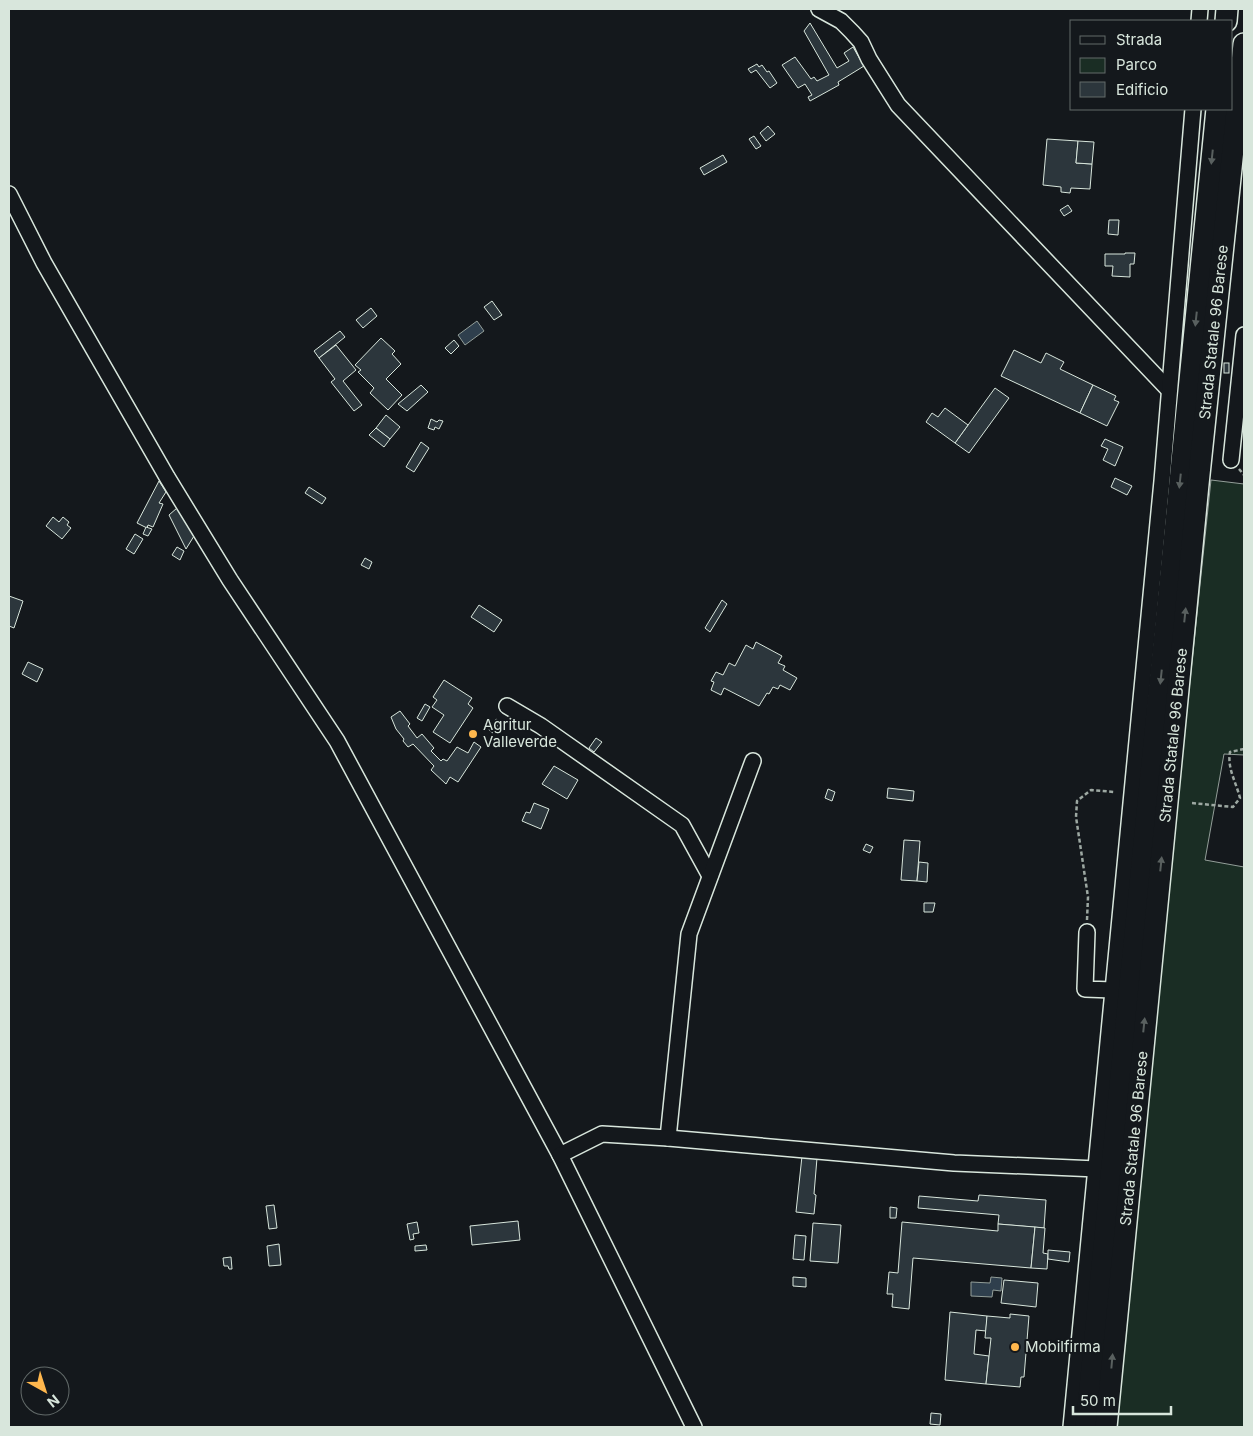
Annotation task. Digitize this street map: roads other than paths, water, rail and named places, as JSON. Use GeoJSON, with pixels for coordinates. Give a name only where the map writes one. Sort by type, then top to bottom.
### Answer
{"type":"FeatureCollection","features":[{"type":"Feature","properties":{"kind":"highway","name":"Strada Statale 96 Barese"},"geometry":{"type":"LineString","coordinates":[[1106,1427],[1193,533],[1244,44]]}},
{"type":"Feature","properties":{"kind":"highway","name":"Strada Statale 96 Barese"},"geometry":{"type":"LineString","coordinates":[[1086,1427],[1217,110]]}},
{"type":"Feature","properties":{"kind":"street"},"geometry":{"type":"LineString","coordinates":[[819,9],[841,21],[852,32],[861,42],[869,59],[898,105],[1169,390]]}},
{"type":"Feature","properties":{"kind":"street"},"geometry":{"type":"LineString","coordinates":[[1071,1427],[1161,491],[1193,110]]}},
{"type":"Feature","properties":{"kind":"street"},"geometry":{"type":"LineString","coordinates":[[9,194],[44,263],[166,477],[230,580],[337,742],[560,1155],[694,1427]]}},
{"type":"Feature","properties":{"kind":"street"},"geometry":{"type":"LineString","coordinates":[[1231,460],[1244,335]]}},
{"type":"Feature","properties":{"kind":"street"},"geometry":{"type":"LineString","coordinates":[[507,706],[542,726],[682,825],[710,876]]}},
{"type":"Feature","properties":{"kind":"street"},"geometry":{"type":"LineString","coordinates":[[668,1138],[689,934],[753,761]]}},
{"type":"Feature","properties":{"kind":"street"},"geometry":{"type":"LineString","coordinates":[[1087,932],[1085,989],[1113,990]]}},
{"type":"Feature","properties":{"kind":"street"},"geometry":{"type":"LineString","coordinates":[[560,1155],[602,1134],[954,1163],[1097,1169]]}},
{"type":"Feature","properties":{"kind":"water"},"geometry":{"type":"Polygon","coordinates":[[[477,321],[484,331],[465,345],[458,335],[477,321]]]}},
{"type":"Feature","properties":{"kind":"water"},"geometry":{"type":"Polygon","coordinates":[[[991,1277],[1002,1278],[1001,1291],[993,1290],[992,1297],[971,1296],[971,1282],[990,1283],[991,1277]]]}},
{"type":"Feature","properties":{"kind":"place","name":"Agritur Valleverde"},"geometry":{"type":"Point","coordinates":[473,734]}},
{"type":"Feature","properties":{"kind":"place","name":"Mobilfirma"},"geometry":{"type":"Point","coordinates":[1015,1347]}}]}
